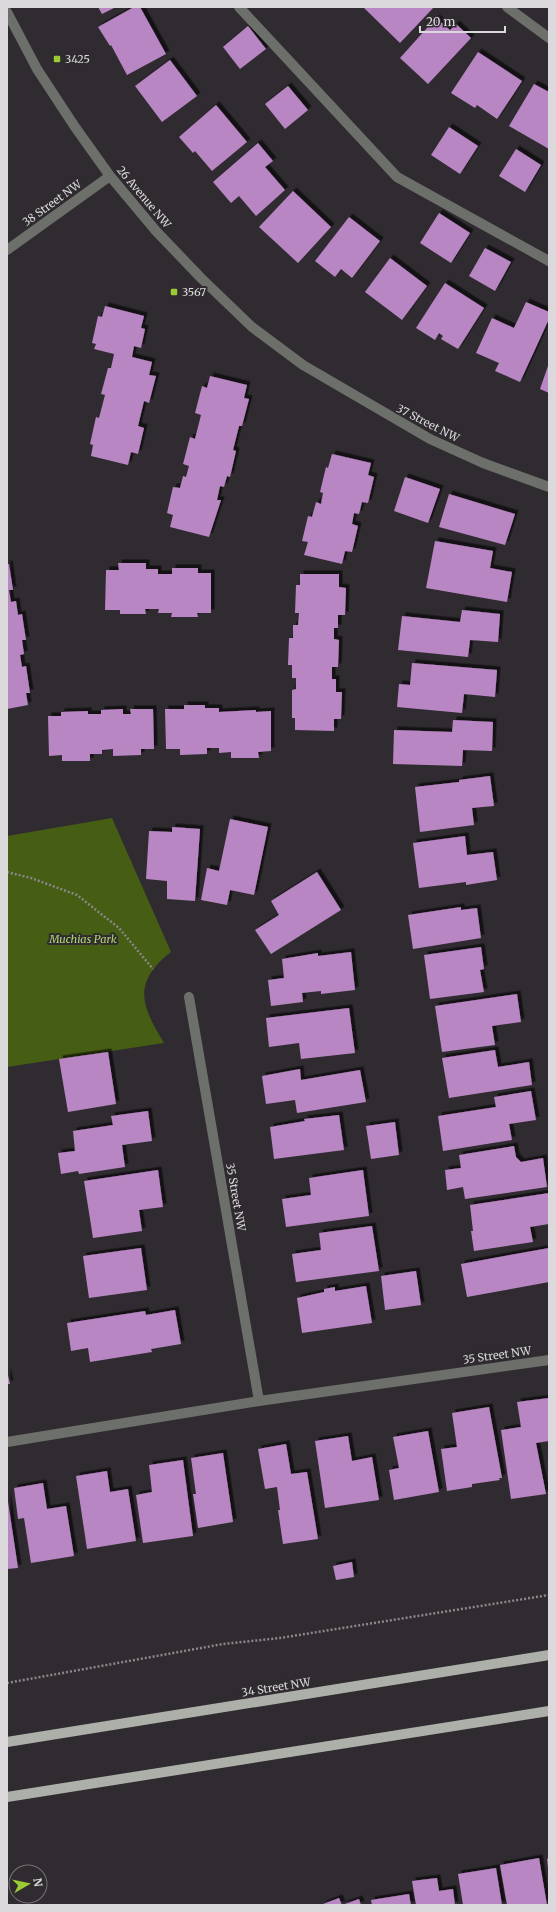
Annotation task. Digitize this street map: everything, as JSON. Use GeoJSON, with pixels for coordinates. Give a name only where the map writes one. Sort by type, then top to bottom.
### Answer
{"type":"FeatureCollection","features":[{"type":"Feature","properties":{"kind":"main road","name":"34 Street NW"},"geometry":{"type":"LineString","coordinates":[[7,1742],[549,1655]]}},
{"type":"Feature","properties":{"kind":"main road"},"geometry":{"type":"LineString","coordinates":[[7,1797],[549,1711]]}},
{"type":"Feature","properties":{"kind":"street"},"geometry":{"type":"LineString","coordinates":[[239,7],[397,176],[549,261]]}},
{"type":"Feature","properties":{"kind":"street"},"geometry":{"type":"LineString","coordinates":[[507,7],[549,38]]}},
{"type":"Feature","properties":{"kind":"street","name":"26 Avenue NW"},"geometry":{"type":"LineString","coordinates":[[7,12],[37,69],[75,127],[110,176],[156,231],[200,278],[252,327],[303,365]]}},
{"type":"Feature","properties":{"kind":"street","name":"38 Street NW"},"geometry":{"type":"LineString","coordinates":[[7,250],[110,176]]}},
{"type":"Feature","properties":{"kind":"street","name":"37 Street NW"},"geometry":{"type":"LineString","coordinates":[[303,365],[430,439],[483,463],[549,487]]}},
{"type":"Feature","properties":{"kind":"street","name":"35 Street NW"},"geometry":{"type":"LineString","coordinates":[[189,997],[259,1401]]}},
{"type":"Feature","properties":{"kind":"street","name":"35 Street NW"},"geometry":{"type":"LineString","coordinates":[[7,1442],[259,1401],[549,1360]]}},
{"type":"Feature","properties":{"kind":"path"},"geometry":{"type":"LineString","coordinates":[[7,872],[31,878],[77,895],[119,928],[153,970]]}},
{"type":"Feature","properties":{"kind":"path"},"geometry":{"type":"LineString","coordinates":[[7,1683],[223,1644],[280,1638],[549,1595]]}},
{"type":"Feature","properties":{"kind":"green space","name":"Muchias Park"},"geometry":{"type":"Polygon","coordinates":[[[112,818],[171,952],[150,974],[144,995],[150,1017],[164,1043],[7,1067],[7,836],[112,818]]]}},
{"type":"Feature","properties":{"kind":"building"},"geometry":{"type":"Polygon","coordinates":[[[98,7],[116,7],[102,14],[98,7]]]}},
{"type":"Feature","properties":{"kind":"building"},"geometry":{"type":"Polygon","coordinates":[[[134,7],[140,7],[166,54],[127,75],[111,45],[110,46],[98,27],[134,7]]]}},
{"type":"Feature","properties":{"kind":"building"},"geometry":{"type":"Polygon","coordinates":[[[363,7],[434,7],[400,43],[363,7]]]}},
{"type":"Feature","properties":{"kind":"building"},"geometry":{"type":"Polygon","coordinates":[[[436,18],[450,30],[456,24],[471,38],[428,84],[400,58],[436,18]]]}},
{"type":"Feature","properties":{"kind":"building"},"geometry":{"type":"Polygon","coordinates":[[[248,26],[266,49],[240,69],[223,47],[248,26]]]}},
{"type":"Feature","properties":{"kind":"building"},"geometry":{"type":"Polygon","coordinates":[[[478,52],[522,81],[497,119],[477,105],[475,108],[451,93],[478,52]]]}},
{"type":"Feature","properties":{"kind":"building"},"geometry":{"type":"Polygon","coordinates":[[[170,60],[197,96],[162,122],[135,86],[170,60]]]}},
{"type":"Feature","properties":{"kind":"building"},"geometry":{"type":"Polygon","coordinates":[[[534,84],[549,92],[549,149],[509,126],[534,84]]]}},
{"type":"Feature","properties":{"kind":"building"},"geometry":{"type":"Polygon","coordinates":[[[288,86],[308,110],[285,129],[265,104],[288,86]]]}},
{"type":"Feature","properties":{"kind":"building"},"geometry":{"type":"Polygon","coordinates":[[[216,105],[247,142],[212,171],[195,151],[193,153],[179,137],[216,105]]]}},
{"type":"Feature","properties":{"kind":"building"},"geometry":{"type":"Polygon","coordinates":[[[449,127],[478,146],[460,174],[431,155],[449,127]]]}},
{"type":"Feature","properties":{"kind":"building"},"geometry":{"type":"Polygon","coordinates":[[[258,143],[273,161],[265,167],[285,190],[256,216],[239,196],[231,203],[213,182],[258,143]]]}},
{"type":"Feature","properties":{"kind":"building"},"geometry":{"type":"Polygon","coordinates":[[[516,149],[541,165],[525,192],[499,176],[516,149]]]}},
{"type":"Feature","properties":{"kind":"building"},"geometry":{"type":"Polygon","coordinates":[[[293,191],[331,227],[298,263],[259,227],[293,191]]]}},
{"type":"Feature","properties":{"kind":"building"},"geometry":{"type":"Polygon","coordinates":[[[439,213],[470,233],[451,263],[420,243],[439,213]]]}},
{"type":"Feature","properties":{"kind":"building"},"geometry":{"type":"Polygon","coordinates":[[[349,217],[380,241],[352,278],[341,269],[335,277],[315,261],[349,217]]]}},
{"type":"Feature","properties":{"kind":"building"},"geometry":{"type":"Polygon","coordinates":[[[485,248],[511,262],[495,291],[469,276],[485,248]]]}},
{"type":"Feature","properties":{"kind":"building"},"geometry":{"type":"Polygon","coordinates":[[[390,258],[427,286],[402,320],[365,292],[390,258]]]}},
{"type":"Feature","properties":{"kind":"building"},"geometry":{"type":"Polygon","coordinates":[[[445,283],[484,308],[458,349],[441,339],[443,336],[439,333],[435,340],[416,328],[445,283]]]}},
{"type":"Feature","properties":{"kind":"building"},"geometry":{"type":"Polygon","coordinates":[[[526,302],[549,312],[549,319],[520,382],[495,371],[499,363],[476,353],[492,318],[514,328],[526,302]]]}},
{"type":"Feature","properties":{"kind":"building"},"geometry":{"type":"Polygon","coordinates":[[[105,306],[144,316],[141,328],[145,329],[141,348],[134,346],[132,357],[152,362],[149,375],[156,376],[149,403],[144,401],[138,426],[144,428],[138,454],[131,452],[128,465],[91,456],[93,445],[90,444],[96,417],[99,418],[105,395],[101,394],[108,368],[111,368],[114,354],[94,349],[96,344],[92,343],[98,316],[102,317],[105,306]]]}},
{"type":"Feature","properties":{"kind":"building"},"geometry":{"type":"Polygon","coordinates":[[[549,363],[549,393],[540,389],[549,363]]]}},
{"type":"Feature","properties":{"kind":"building"},"geometry":{"type":"Polygon","coordinates":[[[210,376],[247,385],[244,398],[249,399],[242,426],[239,426],[233,450],[236,451],[230,477],[227,476],[224,487],[220,486],[217,500],[221,500],[209,537],[170,527],[173,515],[167,513],[173,487],[180,488],[183,476],[186,477],[189,466],[183,464],[190,437],[195,439],[201,415],[195,413],[202,386],[207,388],[210,376]]]}},
{"type":"Feature","properties":{"kind":"building"},"geometry":{"type":"Polygon","coordinates":[[[332,454],[371,463],[368,475],[374,477],[368,503],[362,502],[359,514],[354,513],[352,524],[358,526],[352,552],[345,551],[342,564],[304,555],[308,542],[302,541],[308,516],[312,517],[316,502],[321,504],[323,493],[320,492],[326,467],[328,468],[332,454]]]}},
{"type":"Feature","properties":{"kind":"building"},"geometry":{"type":"Polygon","coordinates":[[[405,477],[440,489],[428,523],[394,511],[405,477]]]}},
{"type":"Feature","properties":{"kind":"building"},"geometry":{"type":"Polygon","coordinates":[[[449,494],[515,514],[505,545],[439,527],[449,494]]]}},
{"type":"Feature","properties":{"kind":"building"},"geometry":{"type":"Polygon","coordinates":[[[435,541],[493,551],[490,568],[512,572],[507,602],[426,588],[435,541]]]}},
{"type":"Feature","properties":{"kind":"building"},"geometry":{"type":"Polygon","coordinates":[[[118,563],[146,563],[146,569],[158,569],[158,574],[172,574],[172,568],[198,568],[198,573],[211,573],[211,613],[197,613],[198,617],[171,617],[172,613],[158,613],[159,609],[145,609],[146,614],[120,614],[120,610],[105,610],[106,570],[119,570],[118,563]]]}},
{"type":"Feature","properties":{"kind":"building"},"geometry":{"type":"Polygon","coordinates":[[[7,564],[9,564],[13,590],[9,590],[11,602],[16,601],[18,615],[22,614],[26,640],[22,640],[24,654],[20,655],[22,667],[26,666],[30,693],[26,693],[28,705],[7,709],[7,564]]]}},
{"type":"Feature","properties":{"kind":"building"},"geometry":{"type":"Polygon","coordinates":[[[300,574],[339,574],[339,587],[346,588],[345,615],[338,615],[338,628],[334,628],[334,639],[339,640],[338,667],[332,667],[332,679],[336,679],[336,692],[342,692],[341,719],[334,719],[334,731],[295,730],[295,718],[292,718],[292,690],[296,689],[296,678],[292,678],[292,665],[288,665],[289,638],[293,638],[293,625],[298,625],[299,613],[295,613],[296,585],[300,585],[300,574]]]}},
{"type":"Feature","properties":{"kind":"building"},"geometry":{"type":"Polygon","coordinates":[[[462,610],[500,614],[498,642],[470,640],[468,657],[398,650],[402,616],[460,622],[462,610]]]}},
{"type":"Feature","properties":{"kind":"building"},"geometry":{"type":"Polygon","coordinates":[[[412,663],[497,670],[495,697],[464,694],[462,713],[397,707],[399,684],[410,685],[412,663]]]}},
{"type":"Feature","properties":{"kind":"building"},"geometry":{"type":"Polygon","coordinates":[[[184,705],[205,705],[205,708],[219,708],[219,712],[256,710],[256,712],[271,711],[271,751],[258,752],[259,758],[231,758],[231,752],[219,753],[219,748],[207,748],[207,754],[180,755],[180,749],[166,749],[165,709],[184,709],[184,705]]]}},
{"type":"Feature","properties":{"kind":"building"},"geometry":{"type":"Polygon","coordinates":[[[123,709],[123,714],[131,714],[130,709],[153,709],[154,749],[141,749],[141,755],[113,756],[113,749],[102,750],[102,754],[90,754],[90,761],[62,761],[62,755],[49,756],[48,716],[61,716],[61,712],[88,711],[88,714],[101,714],[101,710],[123,709]]]}},
{"type":"Feature","properties":{"kind":"building"},"geometry":{"type":"Polygon","coordinates":[[[453,720],[493,722],[492,751],[463,750],[462,766],[393,764],[394,730],[452,732],[453,720]]]}},
{"type":"Feature","properties":{"kind":"building"},"geometry":{"type":"Polygon","coordinates":[[[490,776],[494,806],[472,808],[474,825],[420,832],[415,787],[459,782],[459,780],[490,776]]]}},
{"type":"Feature","properties":{"kind":"building"},"geometry":{"type":"Polygon","coordinates":[[[230,819],[268,827],[254,895],[230,890],[227,905],[201,900],[207,868],[219,871],[230,819]]]}},
{"type":"Feature","properties":{"kind":"building"},"geometry":{"type":"Polygon","coordinates":[[[172,827],[200,829],[195,901],[167,899],[167,881],[146,879],[149,831],[172,832],[172,827]]]}},
{"type":"Feature","properties":{"kind":"building"},"geometry":{"type":"Polygon","coordinates":[[[465,836],[467,855],[493,852],[497,880],[466,885],[466,882],[419,888],[413,843],[465,836]]]}},
{"type":"Feature","properties":{"kind":"building"},"geometry":{"type":"Polygon","coordinates":[[[317,872],[341,910],[271,954],[255,930],[279,915],[271,901],[317,872]]]}},
{"type":"Feature","properties":{"kind":"building"},"geometry":{"type":"Polygon","coordinates":[[[461,907],[461,910],[477,908],[481,938],[413,949],[408,915],[461,907]]]}},
{"type":"Feature","properties":{"kind":"building"},"geometry":{"type":"Polygon","coordinates":[[[481,947],[484,969],[480,970],[484,992],[430,999],[424,955],[481,947]]]}},
{"type":"Feature","properties":{"kind":"building"},"geometry":{"type":"Polygon","coordinates":[[[351,952],[355,990],[321,994],[321,991],[302,993],[303,1002],[271,1006],[268,980],[284,978],[282,959],[318,953],[318,956],[351,952]]]}},
{"type":"Feature","properties":{"kind":"building"},"geometry":{"type":"Polygon","coordinates":[[[517,994],[521,1022],[492,1026],[495,1045],[442,1052],[435,1006],[517,994]]]}},
{"type":"Feature","properties":{"kind":"building"},"geometry":{"type":"Polygon","coordinates":[[[349,1008],[355,1053],[301,1059],[299,1043],[269,1047],[266,1018],[349,1008]]]}},
{"type":"Feature","properties":{"kind":"building"},"geometry":{"type":"Polygon","coordinates":[[[495,1050],[498,1067],[529,1062],[532,1085],[449,1098],[442,1058],[495,1050]]]}},
{"type":"Feature","properties":{"kind":"building"},"geometry":{"type":"Polygon","coordinates":[[[108,1052],[116,1104],[68,1112],[59,1059],[108,1052]]]}},
{"type":"Feature","properties":{"kind":"building"},"geometry":{"type":"Polygon","coordinates":[[[300,1069],[301,1080],[360,1070],[366,1102],[297,1113],[295,1100],[266,1104],[262,1076],[300,1069]]]}},
{"type":"Feature","properties":{"kind":"building"},"geometry":{"type":"Polygon","coordinates":[[[531,1091],[536,1120],[509,1124],[512,1140],[443,1151],[438,1116],[496,1107],[494,1097],[531,1091]]]}},
{"type":"Feature","properties":{"kind":"building"},"geometry":{"type":"Polygon","coordinates":[[[148,1111],[152,1141],[122,1145],[125,1167],[79,1174],[78,1171],[61,1174],[58,1153],[75,1151],[73,1131],[113,1125],[111,1116],[148,1111]]]}},
{"type":"Feature","properties":{"kind":"building"},"geometry":{"type":"Polygon","coordinates":[[[339,1115],[344,1150],[274,1159],[270,1127],[305,1121],[304,1119],[339,1115]]]}},
{"type":"Feature","properties":{"kind":"building"},"geometry":{"type":"Polygon","coordinates":[[[395,1122],[399,1155],[371,1159],[366,1126],[395,1122]]]}},
{"type":"Feature","properties":{"kind":"building"},"geometry":{"type":"Polygon","coordinates":[[[514,1146],[516,1157],[521,1162],[543,1158],[547,1187],[465,1199],[463,1187],[447,1190],[445,1170],[461,1168],[459,1155],[514,1146]]]}},
{"type":"Feature","properties":{"kind":"building"},"geometry":{"type":"Polygon","coordinates":[[[158,1170],[163,1207],[139,1210],[142,1231],[93,1238],[84,1181],[158,1170]]]}},
{"type":"Feature","properties":{"kind":"building"},"geometry":{"type":"Polygon","coordinates":[[[363,1170],[369,1216],[286,1227],[282,1199],[311,1195],[309,1178],[363,1170]]]}},
{"type":"Feature","properties":{"kind":"building"},"geometry":{"type":"Polygon","coordinates":[[[549,1193],[549,1224],[530,1227],[533,1242],[474,1251],[471,1231],[473,1231],[470,1205],[549,1193]]]}},
{"type":"Feature","properties":{"kind":"building"},"geometry":{"type":"Polygon","coordinates":[[[372,1226],[379,1271],[296,1282],[292,1254],[321,1250],[319,1233],[372,1226]]]}},
{"type":"Feature","properties":{"kind":"building"},"geometry":{"type":"Polygon","coordinates":[[[141,1248],[147,1290],[89,1298],[83,1256],[141,1248]]]}},
{"type":"Feature","properties":{"kind":"building"},"geometry":{"type":"Polygon","coordinates":[[[549,1248],[549,1282],[467,1297],[461,1264],[549,1248]]]}},
{"type":"Feature","properties":{"kind":"building"},"geometry":{"type":"Polygon","coordinates":[[[416,1271],[421,1305],[385,1310],[381,1276],[416,1271]]]}},
{"type":"Feature","properties":{"kind":"building"},"geometry":{"type":"Polygon","coordinates":[[[366,1286],[372,1323],[302,1333],[297,1298],[324,1292],[324,1289],[335,1287],[335,1291],[366,1286]]]}},
{"type":"Feature","properties":{"kind":"building"},"geometry":{"type":"Polygon","coordinates":[[[175,1310],[181,1344],[151,1349],[152,1352],[90,1362],[88,1348],[71,1351],[67,1323],[145,1311],[146,1315],[175,1310]]]}},
{"type":"Feature","properties":{"kind":"building"},"geometry":{"type":"Polygon","coordinates":[[[7,1371],[10,1384],[7,1384],[7,1371]]]}},
{"type":"Feature","properties":{"kind":"building"},"geometry":{"type":"Polygon","coordinates":[[[549,1398],[549,1441],[536,1443],[546,1494],[511,1499],[501,1430],[521,1427],[517,1402],[549,1398]]]}},
{"type":"Feature","properties":{"kind":"building"},"geometry":{"type":"Polygon","coordinates":[[[489,1407],[502,1478],[499,1478],[500,1480],[472,1484],[472,1487],[447,1491],[441,1449],[457,1447],[452,1413],[489,1407]]]}},
{"type":"Feature","properties":{"kind":"building"},"geometry":{"type":"Polygon","coordinates":[[[428,1431],[439,1492],[394,1500],[389,1470],[399,1468],[393,1437],[428,1431]]]}},
{"type":"Feature","properties":{"kind":"building"},"geometry":{"type":"Polygon","coordinates":[[[348,1436],[352,1461],[372,1457],[379,1500],[325,1508],[315,1441],[348,1436]]]}},
{"type":"Feature","properties":{"kind":"building"},"geometry":{"type":"Polygon","coordinates":[[[286,1444],[291,1474],[307,1472],[318,1539],[283,1544],[278,1510],[280,1510],[277,1487],[265,1489],[258,1449],[286,1444]]]}},
{"type":"Feature","properties":{"kind":"building"},"geometry":{"type":"Polygon","coordinates":[[[223,1453],[233,1522],[198,1528],[193,1494],[196,1494],[191,1458],[223,1453]]]}},
{"type":"Feature","properties":{"kind":"building"},"geometry":{"type":"Polygon","coordinates":[[[183,1460],[193,1536],[143,1543],[136,1495],[152,1492],[149,1465],[183,1460]]]}},
{"type":"Feature","properties":{"kind":"building"},"geometry":{"type":"Polygon","coordinates":[[[107,1471],[110,1492],[128,1489],[136,1541],[87,1549],[76,1476],[107,1471]]]}},
{"type":"Feature","properties":{"kind":"building"},"geometry":{"type":"Polygon","coordinates":[[[43,1483],[47,1509],[66,1506],[74,1556],[31,1563],[24,1518],[18,1519],[14,1488],[43,1483]]]}},
{"type":"Feature","properties":{"kind":"building"},"geometry":{"type":"Polygon","coordinates":[[[7,1495],[18,1568],[7,1569],[7,1495]]]}},
{"type":"Feature","properties":{"kind":"building"},"geometry":{"type":"Polygon","coordinates":[[[352,1562],[354,1577],[336,1580],[333,1566],[352,1562]]]}},
{"type":"Feature","properties":{"kind":"building"},"geometry":{"type":"Polygon","coordinates":[[[539,1858],[547,1905],[507,1905],[500,1865],[539,1858]]]}},
{"type":"Feature","properties":{"kind":"building"},"geometry":{"type":"Polygon","coordinates":[[[549,1858],[549,1868],[548,1868],[547,1859],[549,1858]]]}},
{"type":"Feature","properties":{"kind":"building"},"geometry":{"type":"Polygon","coordinates":[[[496,1868],[502,1905],[463,1905],[458,1874],[496,1868]]]}},
{"type":"Feature","properties":{"kind":"building"},"geometry":{"type":"Polygon","coordinates":[[[437,1878],[439,1891],[453,1889],[455,1905],[416,1905],[412,1881],[437,1878]]]}},
{"type":"Feature","properties":{"kind":"building"},"geometry":{"type":"Polygon","coordinates":[[[409,1894],[411,1905],[372,1905],[371,1900],[409,1894]]]}},
{"type":"Feature","properties":{"kind":"building"},"geometry":{"type":"Polygon","coordinates":[[[339,1898],[342,1905],[323,1905],[323,1904],[339,1898]]]}},
{"type":"Feature","properties":{"kind":"building"},"geometry":{"type":"Polygon","coordinates":[[[359,1899],[361,1905],[342,1905],[359,1899]]]}},
{"type":"Feature","properties":{"kind":"place","name":"3425"},"geometry":{"type":"Point","coordinates":[57,59]}},
{"type":"Feature","properties":{"kind":"place","name":"3567"},"geometry":{"type":"Point","coordinates":[174,292]}}]}
